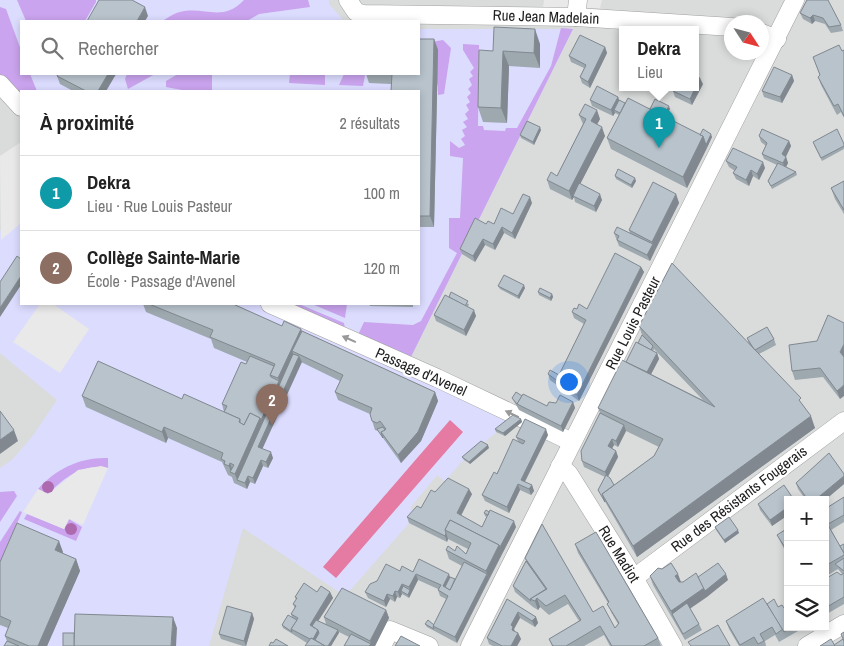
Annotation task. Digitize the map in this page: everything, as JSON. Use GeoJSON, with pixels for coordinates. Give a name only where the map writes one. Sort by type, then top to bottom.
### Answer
{"type":"FeatureCollection","features":[{"type":"Feature","properties":{"kind":"street","name":"Rue Louis Pasteur"},"geometry":{"type":"LineString","coordinates":[[769,36],[795,0]]}},
{"type":"Feature","properties":{"kind":"street","name":"Rue Jean Madelain"},"geometry":{"type":"LineString","coordinates":[[352,6],[570,8],[724,26]]}},
{"type":"Feature","properties":{"kind":"street","name":"Rue Louis Pasteur"},"geometry":{"type":"LineString","coordinates":[[470,646],[572,442],[757,60]]}},
{"type":"Feature","properties":{"kind":"street"},"geometry":{"type":"LineString","coordinates":[[0,84],[20,107]]}},
{"type":"Feature","properties":{"kind":"street","name":"Passage d'Avenel"},"geometry":{"type":"LineString","coordinates":[[272,305],[437,378],[572,442]]}},
{"type":"Feature","properties":{"kind":"street","name":"Rue des Résistants Fougerais"},"geometry":{"type":"LineString","coordinates":[[634,578],[844,421]]}},
{"type":"Feature","properties":{"kind":"street","name":"Rue Madiot"},"geometry":{"type":"LineString","coordinates":[[560,466],[569,474],[634,578],[673,646]]}},
{"type":"Feature","properties":{"kind":"street"},"geometry":{"type":"LineString","coordinates":[[807,646],[844,624]]}},
{"type":"Feature","properties":{"kind":"street"},"geometry":{"type":"LineString","coordinates":[[382,646],[390,630],[429,646]]}},
{"type":"Feature","properties":{"kind":"shaded area"},"geometry":{"type":"Polygon","coordinates":[[[0,0],[844,0],[844,646],[0,646],[0,0]]]}},
{"type":"Feature","properties":{"kind":"shaded area"},"geometry":{"type":"Polygon","coordinates":[[[0,0],[329,0],[329,4],[343,20],[20,20],[20,75],[420,75],[420,29],[573,29],[410,359],[288,305],[420,305],[420,90],[20,90],[0,78],[0,0]]]}},
{"type":"Feature","properties":{"kind":"shaded area"},"geometry":{"type":"Polygon","coordinates":[[[17,0],[96,0],[86,20],[26,20],[17,0]]]}},
{"type":"Feature","properties":{"kind":"shaded area"},"geometry":{"type":"Polygon","coordinates":[[[244,0],[308,0],[310,7],[259,14],[249,20],[164,20],[180,12],[221,12],[236,7],[244,0]]]}},
{"type":"Feature","properties":{"kind":"shaded area"},"geometry":{"type":"Polygon","coordinates":[[[544,0],[602,0],[600,8],[543,8],[544,0]]]}},
{"type":"Feature","properties":{"kind":"shaded area"},"geometry":{"type":"Polygon","coordinates":[[[0,7],[6,9],[20,47],[20,75],[30,75],[37,90],[20,90],[20,100],[0,78],[0,7]]]}},
{"type":"Feature","properties":{"kind":"shaded area"},"geometry":{"type":"Polygon","coordinates":[[[561,28],[573,29],[410,359],[358,335],[364,322],[413,325],[421,321],[457,253],[449,248],[449,218],[460,218],[463,158],[450,156],[450,141],[459,148],[465,145],[461,139],[465,136],[462,130],[467,127],[463,122],[468,119],[465,114],[469,110],[466,105],[470,102],[467,97],[471,93],[468,89],[472,85],[469,79],[473,76],[470,72],[474,68],[463,50],[463,44],[479,45],[478,126],[483,126],[484,130],[505,131],[506,128],[517,128],[551,66],[561,28]]]}},
{"type":"Feature","properties":{"kind":"shaded area"},"geometry":{"type":"Polygon","coordinates":[[[443,40],[451,48],[444,94],[438,95],[438,86],[420,44],[443,40]]]}},
{"type":"Feature","properties":{"kind":"shaded area"},"geometry":{"type":"Polygon","coordinates":[[[127,75],[153,75],[128,89],[125,79],[127,75]]]}},
{"type":"Feature","properties":{"kind":"shaded area"},"geometry":{"type":"Polygon","coordinates":[[[176,75],[212,75],[212,90],[182,90],[166,87],[166,81],[176,75]]]}},
{"type":"Feature","properties":{"kind":"shaded area"},"geometry":{"type":"Polygon","coordinates":[[[290,75],[325,75],[325,85],[289,83],[290,75]]]}},
{"type":"Feature","properties":{"kind":"shaded area"},"geometry":{"type":"Polygon","coordinates":[[[344,75],[365,75],[363,86],[339,85],[344,75]]]}},
{"type":"Feature","properties":{"kind":"shaded area"},"geometry":{"type":"Polygon","coordinates":[[[20,143],[20,224],[1,240],[0,156],[20,143]]]}},
{"type":"Feature","properties":{"kind":"shaded area"},"geometry":{"type":"Polygon","coordinates":[[[20,217],[20,305],[262,305],[514,418],[464,459],[445,481],[437,475],[410,508],[417,514],[345,596],[243,528],[209,646],[0,646],[0,468],[12,460],[32,437],[57,400],[0,353],[0,231],[20,217]]]}},
{"type":"Feature","properties":{"kind":"shaded area"},"geometry":{"type":"Polygon","coordinates":[[[39,305],[54,305],[89,329],[60,373],[13,342],[39,305]]]}},
{"type":"Feature","properties":{"kind":"shaded area"},"geometry":{"type":"Polygon","coordinates":[[[288,305],[301,305],[344,323],[345,329],[288,305]]]}},
{"type":"Feature","properties":{"kind":"shaded area"},"geometry":{"type":"Polygon","coordinates":[[[314,305],[347,305],[345,318],[314,305]]]}},
{"type":"Feature","properties":{"kind":"shaded area"},"geometry":{"type":"Polygon","coordinates":[[[450,420],[463,432],[336,578],[323,567],[450,420]]]}},
{"type":"Feature","properties":{"kind":"shaded area"},"geometry":{"type":"Polygon","coordinates":[[[108,458],[108,468],[90,468],[75,473],[48,494],[38,489],[61,470],[78,462],[108,458]]]}},
{"type":"Feature","properties":{"kind":"shaded area"},"geometry":{"type":"Polygon","coordinates":[[[101,466],[108,468],[83,525],[69,519],[64,529],[23,512],[38,489],[48,494],[78,470],[101,466]]]}},
{"type":"Feature","properties":{"kind":"shaded area"},"geometry":{"type":"Polygon","coordinates":[[[14,491],[17,496],[0,522],[0,492],[14,491]]]}},
{"type":"Feature","properties":{"kind":"shaded area"},"geometry":{"type":"Polygon","coordinates":[[[20,511],[22,512],[0,563],[0,542],[20,511]]]}},
{"type":"Feature","properties":{"kind":"shaded area"},"geometry":{"type":"Polygon","coordinates":[[[27,514],[64,529],[69,519],[82,527],[76,541],[24,519],[27,514]]]}},
{"type":"Feature","properties":{"kind":"building"},"geometry":{"type":"Polygon","coordinates":[[[99,0],[132,0],[145,7],[138,20],[88,20],[99,0]]]}},
{"type":"Feature","properties":{"kind":"building"},"geometry":{"type":"Polygon","coordinates":[[[807,0],[828,0],[841,25],[829,27],[823,18],[813,15],[810,18],[800,13],[807,0]]]}},
{"type":"Feature","properties":{"kind":"building"},"geometry":{"type":"Polygon","coordinates":[[[494,27],[535,29],[534,53],[503,51],[501,108],[478,107],[479,50],[493,51],[494,27]]]}},
{"type":"Feature","properties":{"kind":"building"},"geometry":{"type":"Polygon","coordinates":[[[580,35],[605,47],[588,82],[580,77],[586,65],[569,56],[580,35]]]}},
{"type":"Feature","properties":{"kind":"building"},"geometry":{"type":"Polygon","coordinates":[[[420,39],[434,39],[430,216],[420,216],[420,90],[391,90],[392,75],[420,75],[420,39]]]}},
{"type":"Feature","properties":{"kind":"building"},"geometry":{"type":"Polygon","coordinates":[[[839,45],[842,51],[844,50],[844,116],[838,104],[834,106],[818,77],[820,75],[813,57],[839,45]]]}},
{"type":"Feature","properties":{"kind":"building"},"geometry":{"type":"Polygon","coordinates":[[[774,67],[792,75],[780,97],[762,91],[774,67]]]}},
{"type":"Feature","properties":{"kind":"building"},"geometry":{"type":"Polygon","coordinates":[[[107,75],[99,90],[84,90],[57,76],[107,75]]]}},
{"type":"Feature","properties":{"kind":"building"},"geometry":{"type":"Polygon","coordinates":[[[597,86],[618,97],[611,110],[590,100],[597,86]]]}},
{"type":"Feature","properties":{"kind":"building"},"geometry":{"type":"Polygon","coordinates":[[[673,91],[694,91],[690,99],[673,91]]]}},
{"type":"Feature","properties":{"kind":"building"},"geometry":{"type":"Polygon","coordinates":[[[628,98],[703,136],[683,177],[607,138],[628,98]]]}},
{"type":"Feature","properties":{"kind":"building"},"geometry":{"type":"Polygon","coordinates":[[[655,99],[669,106],[663,116],[650,109],[655,99]]]}},
{"type":"Feature","properties":{"kind":"building"},"geometry":{"type":"Polygon","coordinates":[[[619,100],[625,103],[620,113],[614,110],[619,100]]]}},
{"type":"Feature","properties":{"kind":"building"},"geometry":{"type":"Polygon","coordinates":[[[585,104],[597,110],[591,121],[602,127],[569,191],[547,180],[551,172],[557,176],[586,119],[579,115],[585,104]]]}},
{"type":"Feature","properties":{"kind":"building"},"geometry":{"type":"Polygon","coordinates":[[[527,121],[540,127],[533,142],[520,135],[527,121]]]}},
{"type":"Feature","properties":{"kind":"building"},"geometry":{"type":"Polygon","coordinates":[[[703,129],[711,134],[706,145],[703,136],[700,135],[703,129]]]}},
{"type":"Feature","properties":{"kind":"building"},"geometry":{"type":"Polygon","coordinates":[[[762,129],[789,141],[782,154],[786,157],[783,163],[762,154],[767,143],[759,136],[762,129]]]}},
{"type":"Feature","properties":{"kind":"building"},"geometry":{"type":"Polygon","coordinates":[[[837,129],[844,146],[821,158],[813,142],[837,129]]]}},
{"type":"Feature","properties":{"kind":"building"},"geometry":{"type":"Polygon","coordinates":[[[733,148],[763,162],[757,174],[751,170],[746,180],[733,173],[737,167],[726,161],[733,148]]]}},
{"type":"Feature","properties":{"kind":"building"},"geometry":{"type":"Polygon","coordinates":[[[778,163],[796,172],[771,186],[768,181],[778,163]]]}},
{"type":"Feature","properties":{"kind":"building"},"geometry":{"type":"Polygon","coordinates":[[[618,169],[635,178],[631,185],[615,176],[618,169]]]}},
{"type":"Feature","properties":{"kind":"building"},"geometry":{"type":"Polygon","coordinates":[[[844,181],[844,210],[831,188],[844,181]]]}},
{"type":"Feature","properties":{"kind":"building"},"geometry":{"type":"Polygon","coordinates":[[[653,182],[676,194],[652,242],[629,230],[653,182]]]}},
{"type":"Feature","properties":{"kind":"building"},"geometry":{"type":"Polygon","coordinates":[[[579,183],[600,194],[594,206],[573,196],[579,183]]]}},
{"type":"Feature","properties":{"kind":"building"},"geometry":{"type":"Polygon","coordinates":[[[523,194],[530,197],[512,233],[502,227],[493,244],[483,239],[473,256],[460,249],[475,218],[486,224],[488,221],[494,224],[501,208],[513,214],[523,194]]]}},
{"type":"Feature","properties":{"kind":"building"},"geometry":{"type":"Polygon","coordinates":[[[617,227],[653,244],[647,255],[617,240],[619,236],[614,233],[617,227]]]}},
{"type":"Feature","properties":{"kind":"building"},"geometry":{"type":"Polygon","coordinates":[[[615,253],[641,267],[577,395],[548,374],[550,370],[559,375],[586,320],[572,312],[574,308],[577,309],[579,304],[587,309],[615,253]]]}},
{"type":"Feature","properties":{"kind":"building"},"geometry":{"type":"Polygon","coordinates":[[[17,256],[20,258],[20,278],[0,308],[0,282],[17,256]]]}},
{"type":"Feature","properties":{"kind":"building"},"geometry":{"type":"Polygon","coordinates":[[[672,263],[801,398],[799,400],[811,416],[633,546],[602,494],[654,456],[663,439],[598,408],[622,360],[715,407],[639,326],[672,263]]]}},
{"type":"Feature","properties":{"kind":"building"},"geometry":{"type":"Polygon","coordinates":[[[504,275],[524,285],[518,296],[498,286],[504,275]]]}},
{"type":"Feature","properties":{"kind":"building"},"geometry":{"type":"Polygon","coordinates":[[[540,288],[552,294],[550,298],[538,292],[540,288]]]}},
{"type":"Feature","properties":{"kind":"building"},"geometry":{"type":"Polygon","coordinates":[[[451,292],[468,301],[465,306],[449,297],[451,292]]]}},
{"type":"Feature","properties":{"kind":"building"},"geometry":{"type":"Polygon","coordinates":[[[445,295],[474,310],[464,330],[434,315],[445,295]]]}},
{"type":"Feature","properties":{"kind":"building"},"geometry":{"type":"Polygon","coordinates":[[[151,305],[235,305],[282,326],[284,321],[301,329],[278,378],[270,375],[275,364],[210,337],[213,330],[151,305]]]}},
{"type":"Feature","properties":{"kind":"building"},"geometry":{"type":"Polygon","coordinates":[[[828,315],[844,323],[844,344],[840,352],[844,357],[844,385],[837,391],[820,368],[792,371],[789,345],[817,341],[828,315]]]}},
{"type":"Feature","properties":{"kind":"building"},"geometry":{"type":"Polygon","coordinates":[[[767,327],[774,339],[755,350],[747,338],[767,327]]]}},
{"type":"Feature","properties":{"kind":"building"},"geometry":{"type":"Polygon","coordinates":[[[302,331],[435,392],[418,432],[398,455],[381,432],[386,429],[380,421],[377,423],[372,421],[370,414],[372,408],[335,392],[343,375],[292,351],[302,331]]]}},
{"type":"Feature","properties":{"kind":"building"},"geometry":{"type":"Polygon","coordinates":[[[642,335],[653,346],[651,350],[638,343],[642,335]]]}},
{"type":"Feature","properties":{"kind":"building"},"geometry":{"type":"Polygon","coordinates":[[[636,342],[657,353],[647,372],[626,362],[636,342]]]}},
{"type":"Feature","properties":{"kind":"building"},"geometry":{"type":"Polygon","coordinates":[[[293,354],[299,356],[258,447],[271,452],[266,462],[261,460],[253,478],[248,476],[245,483],[237,480],[293,354]]]}},
{"type":"Feature","properties":{"kind":"building"},"geometry":{"type":"Polygon","coordinates":[[[250,356],[274,366],[270,375],[279,381],[261,420],[250,413],[244,425],[240,423],[240,419],[224,412],[227,406],[222,404],[241,362],[246,364],[250,356]]]}},
{"type":"Feature","properties":{"kind":"building"},"geometry":{"type":"Polygon","coordinates":[[[98,361],[182,399],[184,394],[240,419],[239,422],[244,425],[250,413],[260,418],[235,474],[230,472],[234,465],[230,463],[229,466],[224,464],[225,461],[221,459],[223,453],[164,427],[162,432],[82,396],[98,361]]]}},
{"type":"Feature","properties":{"kind":"building"},"geometry":{"type":"Polygon","coordinates":[[[516,392],[522,396],[517,404],[512,398],[516,392]]]}},
{"type":"Feature","properties":{"kind":"building"},"geometry":{"type":"Polygon","coordinates":[[[523,394],[547,406],[549,402],[556,403],[560,395],[573,402],[561,426],[517,404],[523,394]]]}},
{"type":"Feature","properties":{"kind":"building"},"geometry":{"type":"Polygon","coordinates":[[[0,411],[14,430],[0,440],[0,411]]]}},
{"type":"Feature","properties":{"kind":"building"},"geometry":{"type":"Polygon","coordinates":[[[600,413],[624,425],[616,441],[612,439],[608,446],[616,451],[605,472],[582,461],[581,451],[600,413]]]}},
{"type":"Feature","properties":{"kind":"building"},"geometry":{"type":"Polygon","coordinates":[[[513,415],[521,419],[503,433],[495,429],[513,415]]]}},
{"type":"Feature","properties":{"kind":"building"},"geometry":{"type":"Polygon","coordinates":[[[525,419],[546,429],[521,480],[532,485],[529,489],[518,484],[507,507],[482,495],[494,472],[497,474],[513,439],[523,444],[525,441],[516,437],[525,419]]]}},
{"type":"Feature","properties":{"kind":"building"},"geometry":{"type":"Polygon","coordinates":[[[383,427],[385,430],[381,432],[383,438],[377,429],[383,427]]]}},
{"type":"Feature","properties":{"kind":"building"},"geometry":{"type":"Polygon","coordinates":[[[481,441],[488,445],[469,462],[462,457],[481,441]]]}},
{"type":"Feature","properties":{"kind":"building"},"geometry":{"type":"Polygon","coordinates":[[[829,453],[844,474],[820,496],[805,496],[796,483],[829,453]]]}},
{"type":"Feature","properties":{"kind":"building"},"geometry":{"type":"Polygon","coordinates":[[[606,475],[614,485],[602,494],[605,502],[598,490],[606,475]]]}},
{"type":"Feature","properties":{"kind":"building"},"geometry":{"type":"Polygon","coordinates":[[[448,478],[469,489],[457,513],[482,527],[490,510],[514,521],[500,547],[450,520],[445,530],[445,536],[407,517],[417,506],[421,508],[431,490],[435,492],[448,478]]]}},
{"type":"Feature","properties":{"kind":"building"},"geometry":{"type":"Polygon","coordinates":[[[784,485],[791,496],[784,496],[784,510],[770,520],[758,504],[784,485]]]}},
{"type":"Feature","properties":{"kind":"building"},"geometry":{"type":"Polygon","coordinates":[[[844,497],[844,515],[829,523],[829,506],[844,497]]]}},
{"type":"Feature","properties":{"kind":"building"},"geometry":{"type":"Polygon","coordinates":[[[729,517],[738,530],[724,540],[715,527],[729,517]]]}},
{"type":"Feature","properties":{"kind":"building"},"geometry":{"type":"Polygon","coordinates":[[[450,520],[499,545],[486,571],[446,550],[448,546],[455,551],[457,546],[466,554],[471,543],[445,530],[450,520]]]}},
{"type":"Feature","properties":{"kind":"building"},"geometry":{"type":"Polygon","coordinates":[[[17,523],[59,541],[55,550],[76,559],[38,646],[29,646],[5,636],[11,621],[0,616],[0,562],[17,523]]]}},
{"type":"Feature","properties":{"kind":"building"},"geometry":{"type":"Polygon","coordinates":[[[542,524],[593,612],[603,606],[615,628],[619,623],[607,604],[609,602],[575,544],[596,532],[658,638],[644,646],[612,646],[600,626],[566,646],[553,646],[549,639],[581,620],[565,595],[546,606],[537,598],[535,601],[530,599],[547,589],[525,558],[542,524]]]}},
{"type":"Feature","properties":{"kind":"building"},"geometry":{"type":"Polygon","coordinates":[[[829,527],[844,553],[844,555],[829,564],[829,527]]]}},
{"type":"Feature","properties":{"kind":"building"},"geometry":{"type":"Polygon","coordinates":[[[784,531],[784,546],[777,535],[784,531]]]}},
{"type":"Feature","properties":{"kind":"building"},"geometry":{"type":"Polygon","coordinates":[[[844,544],[844,553],[840,546],[844,544]]]}},
{"type":"Feature","properties":{"kind":"building"},"geometry":{"type":"Polygon","coordinates":[[[844,558],[844,571],[835,564],[844,558]]]}},
{"type":"Feature","properties":{"kind":"building"},"geometry":{"type":"Polygon","coordinates":[[[419,559],[449,574],[443,586],[450,590],[464,562],[487,574],[455,637],[433,626],[448,596],[438,590],[441,585],[416,574],[409,587],[402,584],[398,592],[395,591],[393,596],[387,594],[384,601],[365,592],[370,584],[377,581],[386,564],[400,571],[402,566],[413,572],[419,559]]]}},
{"type":"Feature","properties":{"kind":"building"},"geometry":{"type":"Polygon","coordinates":[[[526,561],[546,589],[530,599],[531,601],[513,586],[526,561]]]}},
{"type":"Feature","properties":{"kind":"building"},"geometry":{"type":"Polygon","coordinates":[[[671,563],[678,574],[675,576],[679,582],[683,582],[696,573],[704,588],[671,611],[650,576],[658,568],[662,569],[671,563]]]}},
{"type":"Feature","properties":{"kind":"building"},"geometry":{"type":"Polygon","coordinates":[[[718,563],[726,574],[705,591],[698,577],[718,563]]]}},
{"type":"Feature","properties":{"kind":"building"},"geometry":{"type":"Polygon","coordinates":[[[837,572],[841,575],[844,573],[844,597],[829,606],[829,586],[829,577],[837,572]]]}},
{"type":"Feature","properties":{"kind":"building"},"geometry":{"type":"Polygon","coordinates":[[[450,577],[455,579],[450,590],[445,587],[450,577]]]}},
{"type":"Feature","properties":{"kind":"building"},"geometry":{"type":"Polygon","coordinates":[[[304,583],[317,592],[321,586],[330,592],[310,625],[318,630],[313,639],[291,629],[298,618],[291,614],[296,606],[293,604],[304,583]]]}},
{"type":"Feature","properties":{"kind":"building"},"geometry":{"type":"Polygon","coordinates":[[[403,586],[410,590],[408,595],[401,591],[403,586]]]}},
{"type":"Feature","properties":{"kind":"building"},"geometry":{"type":"Polygon","coordinates":[[[342,588],[386,610],[370,641],[324,617],[342,588]]]}},
{"type":"Feature","properties":{"kind":"building"},"geometry":{"type":"Polygon","coordinates":[[[763,598],[783,629],[776,634],[772,627],[760,634],[764,641],[758,644],[754,637],[740,645],[726,621],[763,598]]]}},
{"type":"Feature","properties":{"kind":"building"},"geometry":{"type":"Polygon","coordinates":[[[507,599],[536,617],[532,621],[518,612],[511,625],[513,627],[512,630],[518,633],[511,646],[502,646],[487,638],[507,599]]]}},
{"type":"Feature","properties":{"kind":"building"},"geometry":{"type":"Polygon","coordinates":[[[774,599],[778,607],[782,605],[784,608],[784,631],[786,631],[784,632],[767,604],[774,599]]]}},
{"type":"Feature","properties":{"kind":"building"},"geometry":{"type":"Polygon","coordinates":[[[687,603],[699,624],[683,634],[672,614],[687,603]]]}},
{"type":"Feature","properties":{"kind":"building"},"geometry":{"type":"Polygon","coordinates":[[[227,606],[252,613],[244,641],[219,634],[227,606]]]}},
{"type":"Feature","properties":{"kind":"building"},"geometry":{"type":"Polygon","coordinates":[[[75,614],[173,617],[171,646],[74,646],[75,614]]]}},
{"type":"Feature","properties":{"kind":"building"},"geometry":{"type":"Polygon","coordinates":[[[288,615],[297,620],[291,629],[292,632],[282,625],[288,615]]]}},
{"type":"Feature","properties":{"kind":"building"},"geometry":{"type":"Polygon","coordinates":[[[316,620],[338,630],[328,646],[315,640],[319,633],[312,626],[316,620]]]}},
{"type":"Feature","properties":{"kind":"building"},"geometry":{"type":"Polygon","coordinates":[[[428,620],[434,625],[434,629],[425,624],[428,620]]]}},
{"type":"Feature","properties":{"kind":"building"},"geometry":{"type":"Polygon","coordinates":[[[718,625],[730,646],[691,646],[688,642],[718,625]]]}},
{"type":"Feature","properties":{"kind":"building"},"geometry":{"type":"Polygon","coordinates":[[[63,633],[74,633],[74,646],[63,646],[63,633]]]}},
{"type":"Feature","properties":{"kind":"building"},"geometry":{"type":"Polygon","coordinates":[[[351,634],[371,644],[369,646],[344,646],[351,634]]]}},
{"type":"Feature","properties":{"kind":"building"},"geometry":{"type":"Polygon","coordinates":[[[401,636],[420,646],[395,646],[401,636]]]}},
{"type":"Feature","properties":{"kind":"building"},"geometry":{"type":"Polygon","coordinates":[[[311,638],[325,646],[305,646],[311,638]]]}},
{"type":"Feature","properties":{"kind":"building"},"geometry":{"type":"Polygon","coordinates":[[[276,639],[288,646],[269,646],[276,639]]]}},
{"type":"Feature","properties":{"kind":"building"},"geometry":{"type":"Polygon","coordinates":[[[831,639],[835,646],[820,646],[831,639]]]}},
{"type":"Feature","properties":{"kind":"building"},"geometry":{"type":"Polygon","coordinates":[[[843,639],[844,646],[834,645],[843,639]]]}},
{"type":"Feature","properties":{"kind":"building"},"geometry":{"type":"Polygon","coordinates":[[[7,641],[19,646],[4,646],[7,641]]]}},
{"type":"Feature","properties":{"kind":"place","name":"Dekra"},"geometry":{"type":"Point","coordinates":[659,148]}},
{"type":"Feature","properties":{"kind":"place","name":"Collège Sainte-Marie"},"geometry":{"type":"Point","coordinates":[272,425]}}]}
